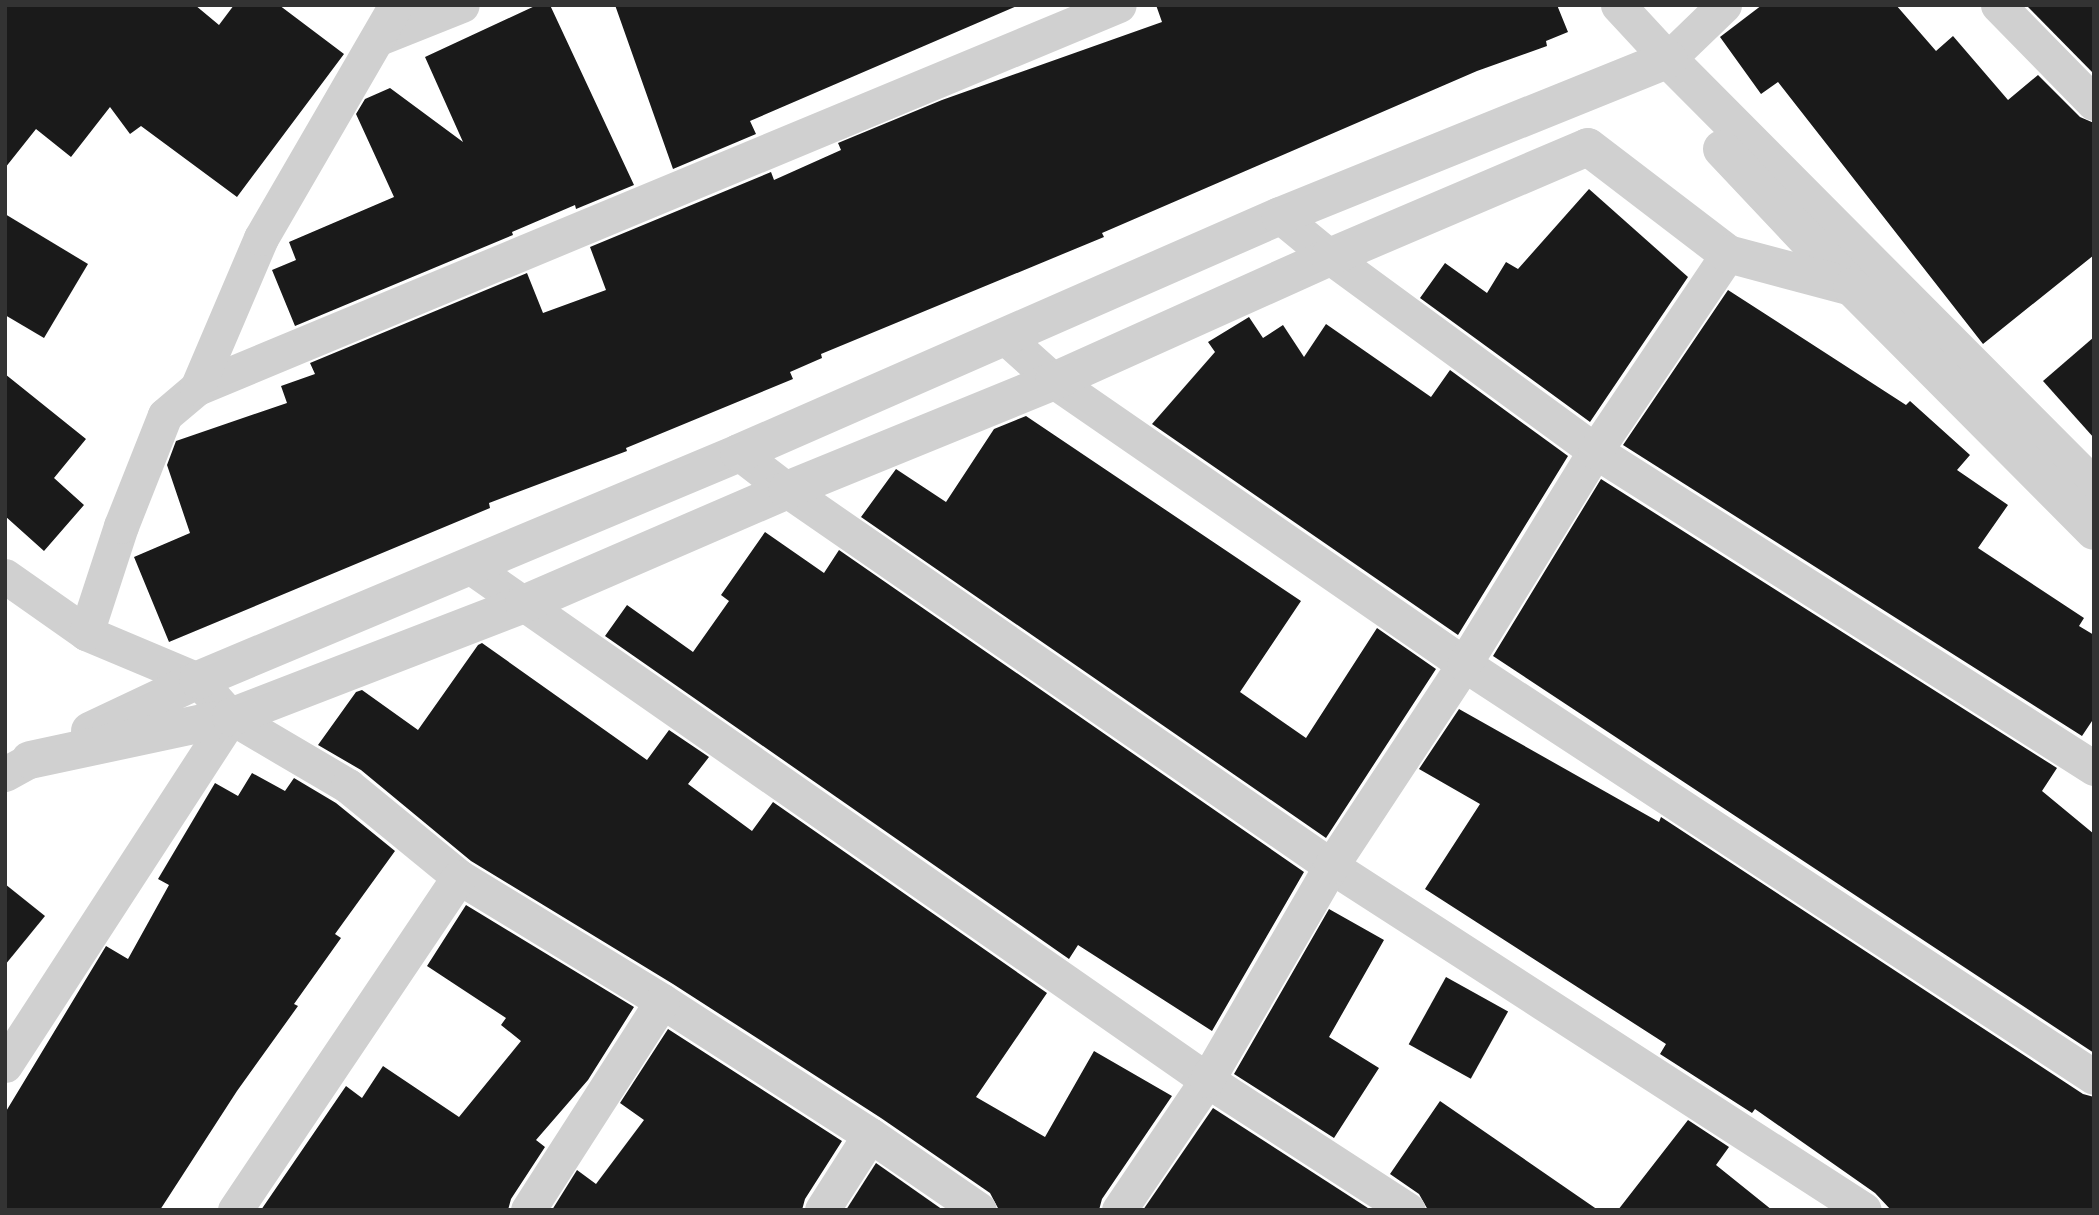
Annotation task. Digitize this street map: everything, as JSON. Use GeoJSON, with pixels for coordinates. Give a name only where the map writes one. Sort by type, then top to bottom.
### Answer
{"type":"FeatureCollection","features":[{"type":"Feature","properties":{"kind":"street"},"geometry":{"type":"LineString","coordinates":[[197,388],[261,238],[396,5]]}},
{"type":"Feature","properties":{"kind":"street"},"geometry":{"type":"LineString","coordinates":[[379,38],[462,5]]}},
{"type":"Feature","properties":{"kind":"street"},"geometry":{"type":"LineString","coordinates":[[86,633],[121,526],[164,415],[197,388],[1119,5]]}},
{"type":"Feature","properties":{"kind":"street"},"geometry":{"type":"LineString","coordinates":[[1618,5],[1668,59],[2094,487]]}},
{"type":"Feature","properties":{"kind":"street"},"geometry":{"type":"LineString","coordinates":[[18,767],[198,680],[739,453],[1280,216],[1668,59],[1724,5]]}},
{"type":"Feature","properties":{"kind":"street"},"geometry":{"type":"LineString","coordinates":[[1998,5],[2094,103]]}},
{"type":"Feature","properties":{"kind":"street"},"geometry":{"type":"LineString","coordinates":[[1668,59],[1690,114],[1852,287],[2094,531]]}},
{"type":"Feature","properties":{"kind":"street"},"geometry":{"type":"LineString","coordinates":[[18,767],[231,717],[524,604],[787,490],[1054,381],[1330,257],[1588,147],[1728,254],[1852,287]]}},
{"type":"Feature","properties":{"kind":"street"},"geometry":{"type":"LineString","coordinates":[[1280,216],[1330,257],[1595,451],[2094,768]]}},
{"type":"Feature","properties":{"kind":"street"},"geometry":{"type":"LineString","coordinates":[[1119,1210],[1207,1080],[1331,866],[1464,664],[1595,451],[1728,254]]}},
{"type":"Feature","properties":{"kind":"street"},"geometry":{"type":"LineString","coordinates":[[1005,337],[1054,381],[1464,664],[2094,1077]]}},
{"type":"Feature","properties":{"kind":"street"},"geometry":{"type":"LineString","coordinates":[[739,453],[787,490],[1331,866],[1864,1210]]}},
{"type":"Feature","properties":{"kind":"street"},"geometry":{"type":"LineString","coordinates":[[468,565],[1207,1080],[1408,1210]]}},
{"type":"Feature","properties":{"kind":"street"},"geometry":{"type":"LineString","coordinates":[[5,576],[86,633],[198,680],[231,717],[348,786],[459,877],[662,1001],[870,1135],[979,1210]]}},
{"type":"Feature","properties":{"kind":"street"},"geometry":{"type":"LineString","coordinates":[[5,1065],[231,717]]}},
{"type":"Feature","properties":{"kind":"street"},"geometry":{"type":"LineString","coordinates":[[234,1210],[459,877]]}},
{"type":"Feature","properties":{"kind":"street"},"geometry":{"type":"LineString","coordinates":[[528,1210],[662,1001]]}},
{"type":"Feature","properties":{"kind":"street"},"geometry":{"type":"LineString","coordinates":[[822,1210],[870,1135]]}},
{"type":"Feature","properties":{"kind":"building"},"geometry":{"type":"Polygon","coordinates":[[[5,5],[195,5],[219,25],[234,5],[279,5],[344,54],[237,197],[141,126],[130,134],[110,107],[71,157],[36,129],[5,168],[5,5]]]}},
{"type":"Feature","properties":{"kind":"building"},"geometry":{"type":"Polygon","coordinates":[[[537,5],[550,5],[634,185],[576,209],[575,205],[512,232],[513,235],[295,326],[272,270],[296,260],[289,242],[394,197],[356,114],[365,99],[390,88],[463,142],[425,57],[537,5]]]}},
{"type":"Feature","properties":{"kind":"building"},"geometry":{"type":"Polygon","coordinates":[[[615,5],[1019,5],[750,121],[756,134],[673,169],[615,5]]]}},
{"type":"Feature","properties":{"kind":"building"},"geometry":{"type":"Polygon","coordinates":[[[1156,5],[1557,5],[1568,32],[1546,41],[1547,46],[1477,71],[1102,233],[1104,237],[821,354],[822,358],[790,372],[793,379],[626,448],[627,451],[489,503],[490,508],[169,642],[134,557],[190,533],[167,465],[176,441],[287,403],[281,386],[315,374],[310,363],[527,273],[543,313],[606,290],[590,247],[771,172],[774,180],[841,150],[838,143],[942,100],[1162,22],[1156,5]]]}},
{"type":"Feature","properties":{"kind":"building"},"geometry":{"type":"Polygon","coordinates":[[[1762,5],[1896,5],[1936,51],[1953,36],[2008,100],[2038,75],[2080,117],[2094,123],[2094,255],[1983,344],[1778,82],[1761,94],[1720,37],[1762,5]]]}},
{"type":"Feature","properties":{"kind":"building"},"geometry":{"type":"Polygon","coordinates":[[[2026,5],[2094,5],[2094,74],[2026,5]]]}},
{"type":"Feature","properties":{"kind":"building"},"geometry":{"type":"Polygon","coordinates":[[[1589,189],[1688,277],[1590,422],[1420,298],[1445,263],[1487,293],[1506,262],[1518,269],[1589,189]]]}},
{"type":"Feature","properties":{"kind":"building"},"geometry":{"type":"Polygon","coordinates":[[[5,214],[88,264],[44,338],[5,315],[5,214]]]}},
{"type":"Feature","properties":{"kind":"building"},"geometry":{"type":"Polygon","coordinates":[[[1728,290],[1906,405],[1910,401],[1970,455],[1957,470],[2008,505],[1978,548],[2084,618],[2079,626],[2094,635],[2094,718],[2082,736],[1623,445],[1728,290]]]}},
{"type":"Feature","properties":{"kind":"building"},"geometry":{"type":"Polygon","coordinates":[[[1249,317],[1263,338],[1283,325],[1304,357],[1326,324],[1431,397],[1450,370],[1568,456],[1458,635],[1152,424],[1215,352],[1208,342],[1249,317]]]}},
{"type":"Feature","properties":{"kind":"building"},"geometry":{"type":"Polygon","coordinates":[[[2094,337],[2094,438],[2043,381],[2094,337]]]}},
{"type":"Feature","properties":{"kind":"building"},"geometry":{"type":"Polygon","coordinates":[[[5,374],[86,439],[54,478],[84,505],[44,551],[5,516],[5,374]]]}},
{"type":"Feature","properties":{"kind":"building"},"geometry":{"type":"Polygon","coordinates":[[[1026,416],[1301,601],[1240,692],[1306,738],[1377,628],[1436,669],[1326,838],[861,517],[896,469],[946,502],[994,429],[1026,416]]]}},
{"type":"Feature","properties":{"kind":"building"},"geometry":{"type":"Polygon","coordinates":[[[1601,479],[2057,768],[2042,791],[2094,834],[2094,1053],[1493,656],[1601,479]]]}},
{"type":"Feature","properties":{"kind":"building"},"geometry":{"type":"Polygon","coordinates":[[[765,532],[824,573],[839,550],[1304,872],[1212,1031],[1078,945],[1069,959],[605,636],[627,605],[693,652],[729,601],[721,595],[765,532]]]}},
{"type":"Feature","properties":{"kind":"building"},"geometry":{"type":"Polygon","coordinates":[[[482,643],[647,760],[669,730],[709,757],[688,784],[752,831],[773,802],[1047,993],[976,1097],[1045,1137],[1094,1051],[1172,1096],[1102,1199],[1099,1210],[999,1210],[990,1193],[881,1118],[673,984],[471,861],[361,770],[318,745],[356,692],[362,690],[418,730],[482,643]]]}},
{"type":"Feature","properties":{"kind":"building"},"geometry":{"type":"Polygon","coordinates":[[[1459,709],[1659,822],[1661,817],[2083,1094],[2094,1097],[2094,1210],[1891,1210],[1875,1193],[1755,1109],[1752,1113],[1660,1054],[1666,1044],[1425,889],[1480,804],[1419,769],[1459,709]]]}},
{"type":"Feature","properties":{"kind":"building"},"geometry":{"type":"Polygon","coordinates":[[[252,773],[285,791],[294,778],[336,803],[395,851],[335,934],[341,938],[294,1004],[298,1006],[237,1091],[160,1210],[5,1210],[5,1113],[106,946],[128,959],[169,885],[158,879],[215,783],[238,796],[252,773]]]}},
{"type":"Feature","properties":{"kind":"building"},"geometry":{"type":"Polygon","coordinates":[[[5,884],[45,916],[5,965],[5,884]]]}},
{"type":"Feature","properties":{"kind":"building"},"geometry":{"type":"Polygon","coordinates":[[[466,905],[634,1007],[588,1080],[536,1140],[545,1147],[511,1199],[508,1210],[261,1210],[346,1086],[362,1098],[383,1066],[459,1117],[521,1041],[501,1025],[506,1018],[427,966],[466,905]]]}},
{"type":"Feature","properties":{"kind":"building"},"geometry":{"type":"Polygon","coordinates":[[[1329,909],[1384,940],[1329,1037],[1379,1068],[1334,1138],[1234,1074],[1329,909]]]}},
{"type":"Feature","properties":{"kind":"building"},"geometry":{"type":"Polygon","coordinates":[[[1446,977],[1508,1011],[1471,1079],[1409,1044],[1446,977]]]}},
{"type":"Feature","properties":{"kind":"building"},"geometry":{"type":"Polygon","coordinates":[[[668,1029],[842,1141],[805,1199],[802,1210],[552,1210],[577,1170],[596,1184],[644,1120],[620,1103],[668,1029]]]}},
{"type":"Feature","properties":{"kind":"building"},"geometry":{"type":"Polygon","coordinates":[[[1440,1101],[1598,1210],[1428,1210],[1419,1194],[1390,1174],[1440,1101]]]}},
{"type":"Feature","properties":{"kind":"building"},"geometry":{"type":"Polygon","coordinates":[[[1213,1108],[1371,1210],[1143,1210],[1213,1108]]]}},
{"type":"Feature","properties":{"kind":"building"},"geometry":{"type":"Polygon","coordinates":[[[1688,1120],[1729,1147],[1716,1165],[1772,1210],[1618,1210],[1688,1120]]]}},
{"type":"Feature","properties":{"kind":"building"},"geometry":{"type":"Polygon","coordinates":[[[876,1163],[943,1210],[846,1210],[876,1163]]]}}]}
